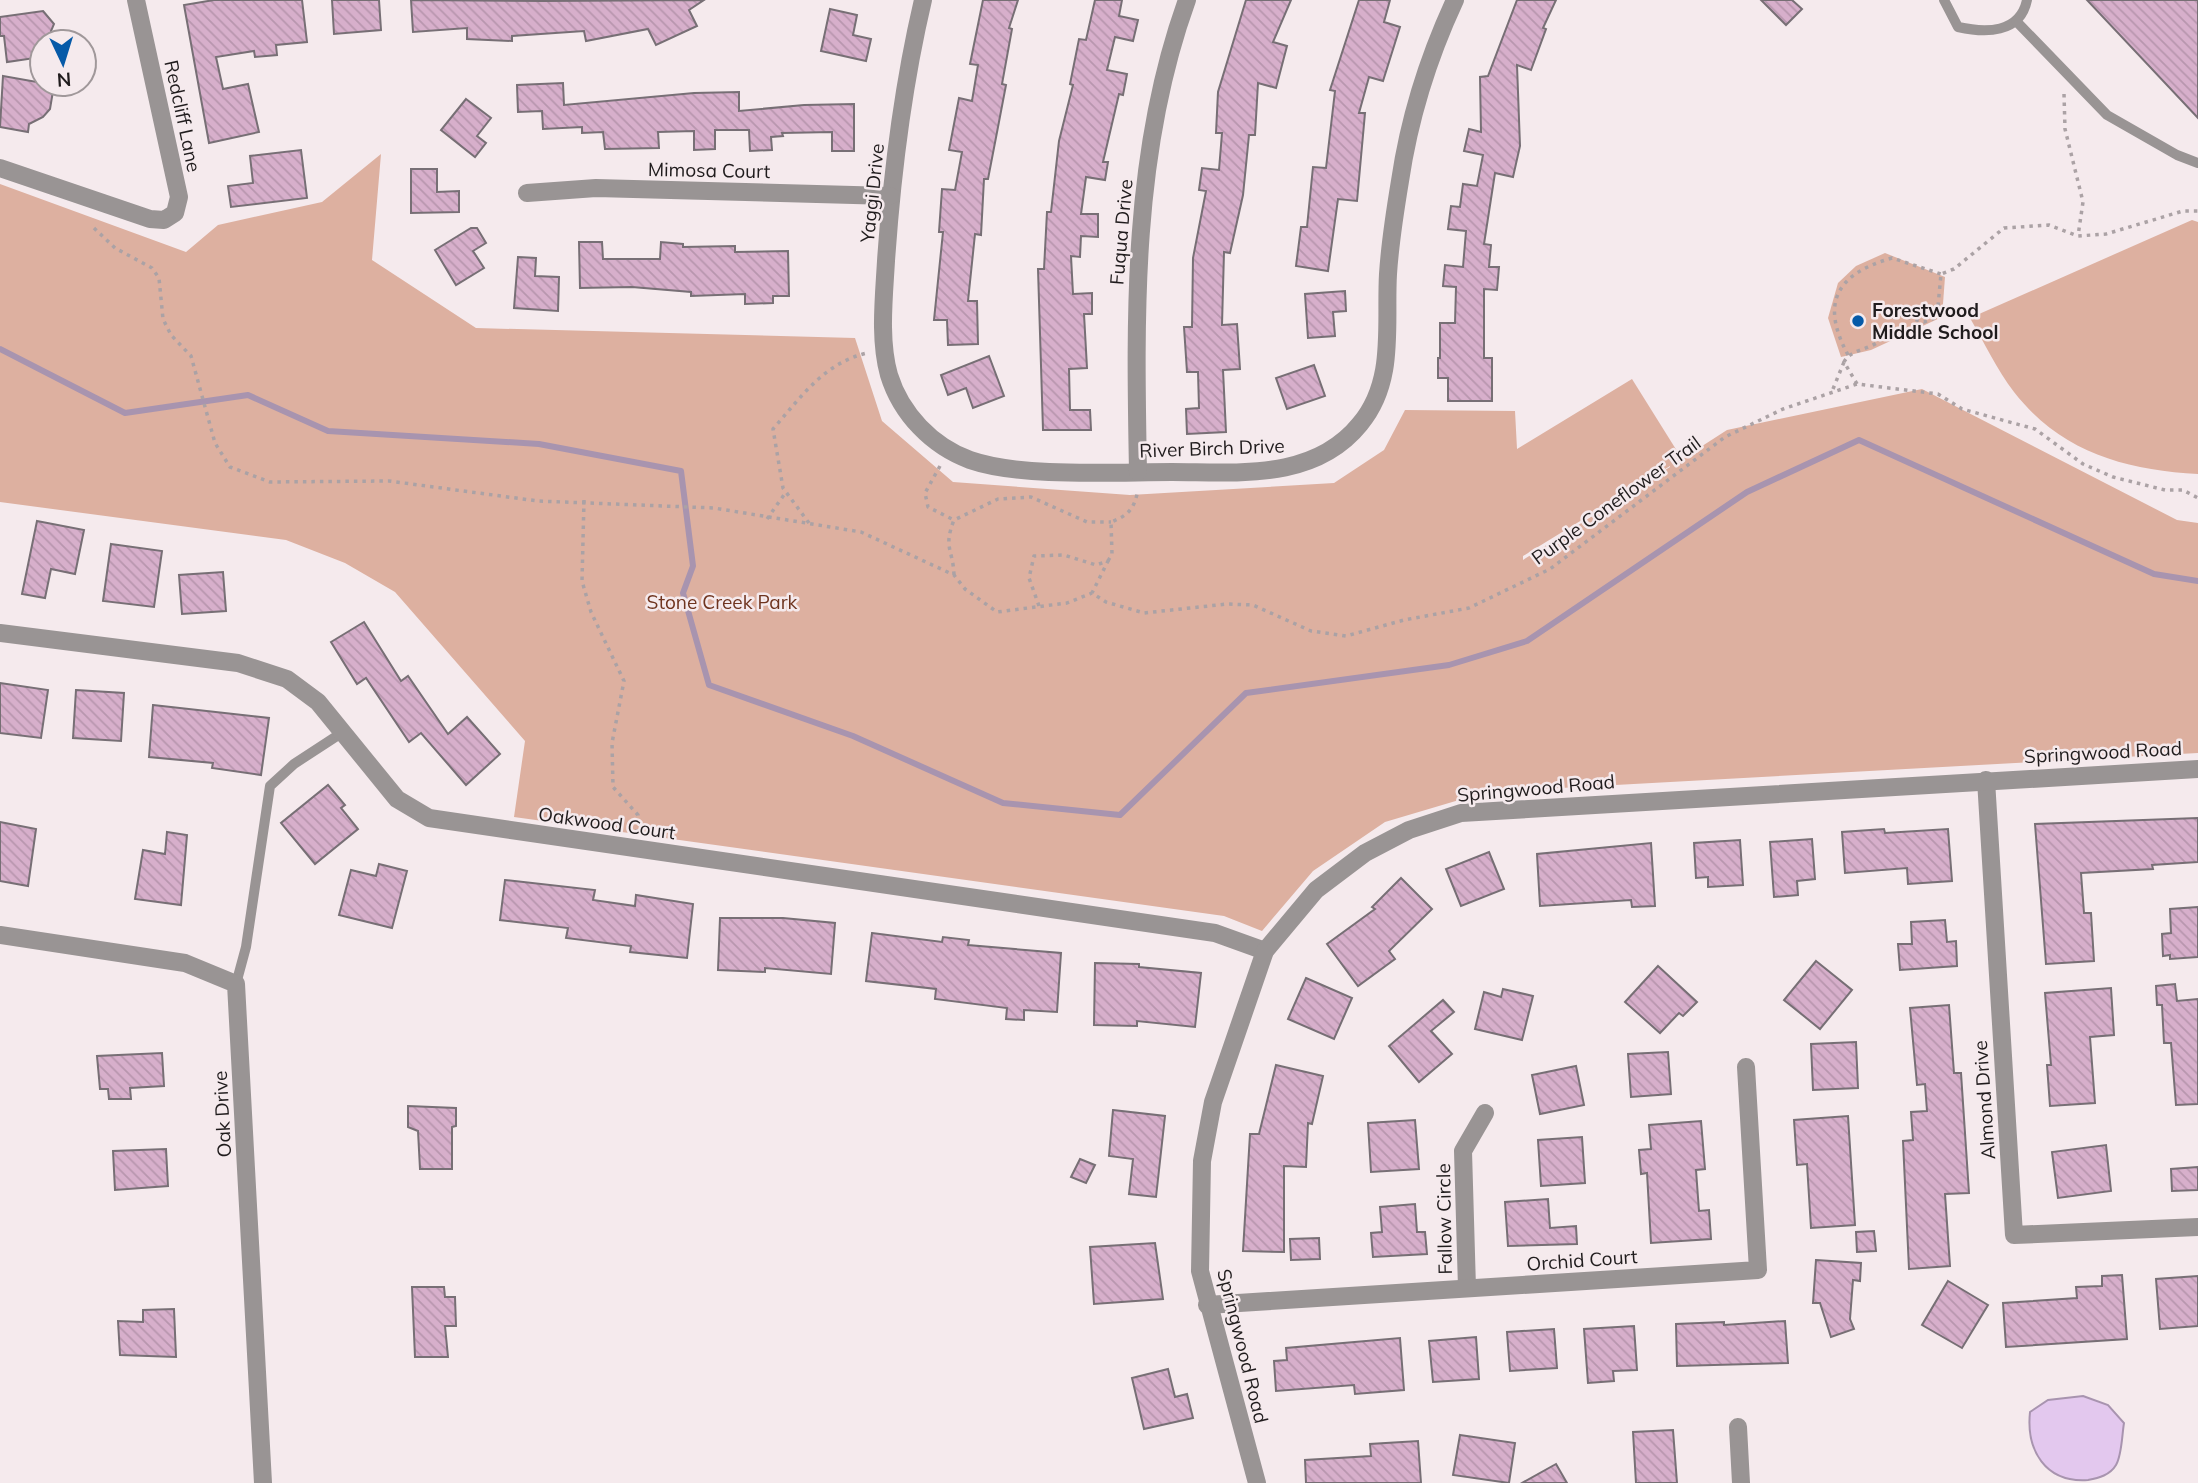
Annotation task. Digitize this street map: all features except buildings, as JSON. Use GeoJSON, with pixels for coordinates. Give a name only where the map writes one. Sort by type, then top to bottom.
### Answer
{"type":"FeatureCollection","features":[{"type":"Feature","properties":{"kind":"street","name":"Redcliff Lane"},"geometry":{"type":"LineString","coordinates":[[0,168],[150,219],[164,220],[175,213],[178,197],[136,0]]}},
{"type":"Feature","properties":{"kind":"street","name":"Yaggi Drive"},"geometry":{"type":"LineString","coordinates":[[895,390],[886,358],[884,295],[890,195],[914,38],[923,0]]}},
{"type":"Feature","properties":{"kind":"street","name":"Fuqua Drive"},"geometry":{"type":"LineString","coordinates":[[1138,481],[1135,331],[1140,216],[1166,76],[1187,0]]}},
{"type":"Feature","properties":{"kind":"street","name":"River Birch Drive"},"geometry":{"type":"LineString","coordinates":[[895,390],[911,420],[923,431],[970,460],[1003,467],[1138,481],[1273,470],[1303,465],[1331,451],[1359,426],[1371,410],[1388,351],[1388,275],[1405,156],[1412,121],[1455,0]]}},
{"type":"Feature","properties":{"kind":"street","name":"Mimosa Court"},"geometry":{"type":"LineString","coordinates":[[527,193],[596,188],[890,195]]}},
{"type":"Feature","properties":{"kind":"street","name":"Oakwood Court"},"geometry":{"type":"LineString","coordinates":[[0,633],[238,663],[287,679],[318,702],[397,799],[429,818],[1215,933],[1265,951]]}},
{"type":"Feature","properties":{"kind":"street","name":"Springwood Road"},"geometry":{"type":"LineString","coordinates":[[1257,1483],[1207,1305],[1200,1260],[1202,1161],[1213,1102],[1265,951],[1316,890],[1365,853],[1409,830],[1461,813],[2198,769]]}},
{"type":"Feature","properties":{"kind":"street","name":"Almond Drive"},"geometry":{"type":"LineString","coordinates":[[1986,780],[2014,1235],[2198,1227]]}},
{"type":"Feature","properties":{"kind":"street"},"geometry":{"type":"LineString","coordinates":[[0,935],[185,963],[236,984]]}},
{"type":"Feature","properties":{"kind":"street","name":"Oak Drive"},"geometry":{"type":"LineString","coordinates":[[236,984],[263,1483]]}},
{"type":"Feature","properties":{"kind":"street","name":"Orchid Court"},"geometry":{"type":"LineString","coordinates":[[1207,1305],[1758,1270],[1746,1067]]}},
{"type":"Feature","properties":{"kind":"street","name":"Fallow Circle"},"geometry":{"type":"LineString","coordinates":[[1467,1288],[1463,1152],[1485,1113]]}},
{"type":"Feature","properties":{"kind":"street"},"geometry":{"type":"LineString","coordinates":[[1738,1427],[1741,1483]]}},
{"type":"Feature","properties":{"kind":"lane"},"geometry":{"type":"LineString","coordinates":[[1944,0],[1958,27],[1978,31],[1999,30],[2016,21],[2026,0]]}},
{"type":"Feature","properties":{"kind":"lane"},"geometry":{"type":"LineString","coordinates":[[2016,21],[2107,115],[2177,155],[2198,163]]}},
{"type":"Feature","properties":{"kind":"lane"},"geometry":{"type":"LineString","coordinates":[[236,984],[246,947],[270,786],[294,764],[343,732]]}},
{"type":"Feature","properties":{"kind":"path"},"geometry":{"type":"LineString","coordinates":[[2061,89],[2066,96],[2065,129],[2072,165],[2083,202],[2078,236]]}},
{"type":"Feature","properties":{"kind":"path"},"geometry":{"type":"LineString","coordinates":[[1848,355],[1833,323],[1833,310],[1839,292],[1853,276],[1892,258],[1941,274],[1954,269],[2004,228],[2049,225],[2078,236],[2123,231],[2183,211],[2198,211]]}},
{"type":"Feature","properties":{"kind":"path"},"geometry":{"type":"LineString","coordinates":[[94,228],[116,248],[152,268],[159,278],[163,319],[171,335],[191,356],[199,377],[215,443],[230,467],[270,482],[389,481],[538,500],[714,508],[767,519],[861,532],[954,575],[965,589],[996,612],[1067,603],[1092,593],[1112,554],[1111,522]]}},
{"type":"Feature","properties":{"kind":"path"},"geometry":{"type":"LineString","coordinates":[[1833,390],[1848,355],[1877,342],[1888,333],[1897,314],[1924,322],[1937,317],[1941,274]]}},
{"type":"Feature","properties":{"kind":"path"},"geometry":{"type":"LineString","coordinates":[[809,523],[786,492],[773,429],[820,374],[846,358],[867,353]]}},
{"type":"Feature","properties":{"kind":"path"},"geometry":{"type":"LineString","coordinates":[[1844,362],[1857,384]]}},
{"type":"Feature","properties":{"kind":"path","name":"Purple Coneflower Trail"},"geometry":{"type":"LineString","coordinates":[[1092,593],[1106,602],[1144,613],[1187,611],[1227,604],[1253,605],[1311,631],[1346,636],[1404,620],[1469,608],[1550,569],[1725,437],[1783,409],[1857,384],[1938,394],[1962,409],[2035,429],[2083,464],[2113,477],[2138,485],[2183,490],[2198,498]]}},
{"type":"Feature","properties":{"kind":"path"},"geometry":{"type":"LineString","coordinates":[[940,466],[925,493],[928,507],[954,520]]}},
{"type":"Feature","properties":{"kind":"path"},"geometry":{"type":"LineString","coordinates":[[954,575],[953,563],[946,545],[954,520],[998,499],[1031,497],[1087,522],[1111,522],[1128,515],[1135,504],[1138,481]]}},
{"type":"Feature","properties":{"kind":"path"},"geometry":{"type":"LineString","coordinates":[[767,519],[786,492]]}},
{"type":"Feature","properties":{"kind":"path"},"geometry":{"type":"LineString","coordinates":[[584,500],[582,581],[592,612],[624,681],[612,743],[613,787],[638,815],[637,834]]}},
{"type":"Feature","properties":{"kind":"path"},"geometry":{"type":"LineString","coordinates":[[1039,606],[1029,578],[1034,556],[1064,555],[1096,565],[1108,561]]}},
{"type":"Feature","properties":{"kind":"path"},"geometry":{"type":"LineString","coordinates":[[1096,565],[1103,575]]}},
{"type":"Feature","properties":{"kind":"green space","name":"Stone Creek Park"},"geometry":{"type":"Polygon","coordinates":[[[381,154],[372,260],[476,328],[855,338],[882,421],[953,482],[1130,495],[1334,483],[1384,450],[1405,410],[1515,411],[1517,449],[1632,379],[1682,459],[1727,430],[1922,389],[2177,520],[2198,523],[2198,753],[1486,792],[1385,822],[1313,871],[1262,931],[1224,916],[514,817],[525,741],[395,592],[345,563],[286,540],[0,502],[0,184],[186,252],[218,225],[322,202],[381,154]],[[1670,467],[1523,556],[1523,560],[1670,467]]]}},
{"type":"Feature","properties":{"kind":"green space"},"geometry":{"type":"Polygon","coordinates":[[[2192,220],[2198,222],[2198,474],[2145,468],[2120,462],[2096,454],[2052,430],[2032,413],[2014,392],[1970,318],[2192,220]]]}},
{"type":"Feature","properties":{"kind":"green space"},"geometry":{"type":"Polygon","coordinates":[[[1885,253],[1945,277],[1942,317],[1871,350],[1841,357],[1828,318],[1838,283],[1856,266],[1885,253]]]}},
{"type":"Feature","properties":{"kind":"shaded area"},"geometry":{"type":"Polygon","coordinates":[[[2083,1396],[2108,1405],[2124,1423],[2121,1450],[2116,1465],[2107,1474],[2088,1480],[2060,1476],[2050,1470],[2035,1451],[2030,1426],[2030,1412],[2048,1400],[2083,1396]]]}},
{"type":"Feature","properties":{"kind":"waterway"},"geometry":{"type":"LineString","coordinates":[[0,349],[125,413],[248,395],[328,431],[539,444],[681,471],[693,566],[683,593],[709,685],[853,736],[1003,803],[1120,815],[1246,693],[1449,665],[1527,641],[1747,492],[1859,440],[2154,574],[2198,581]]}},
{"type":"Feature","properties":{"kind":"place","name":"Forestwood Middle School"},"geometry":{"type":"Point","coordinates":[1858,321]}}]}
